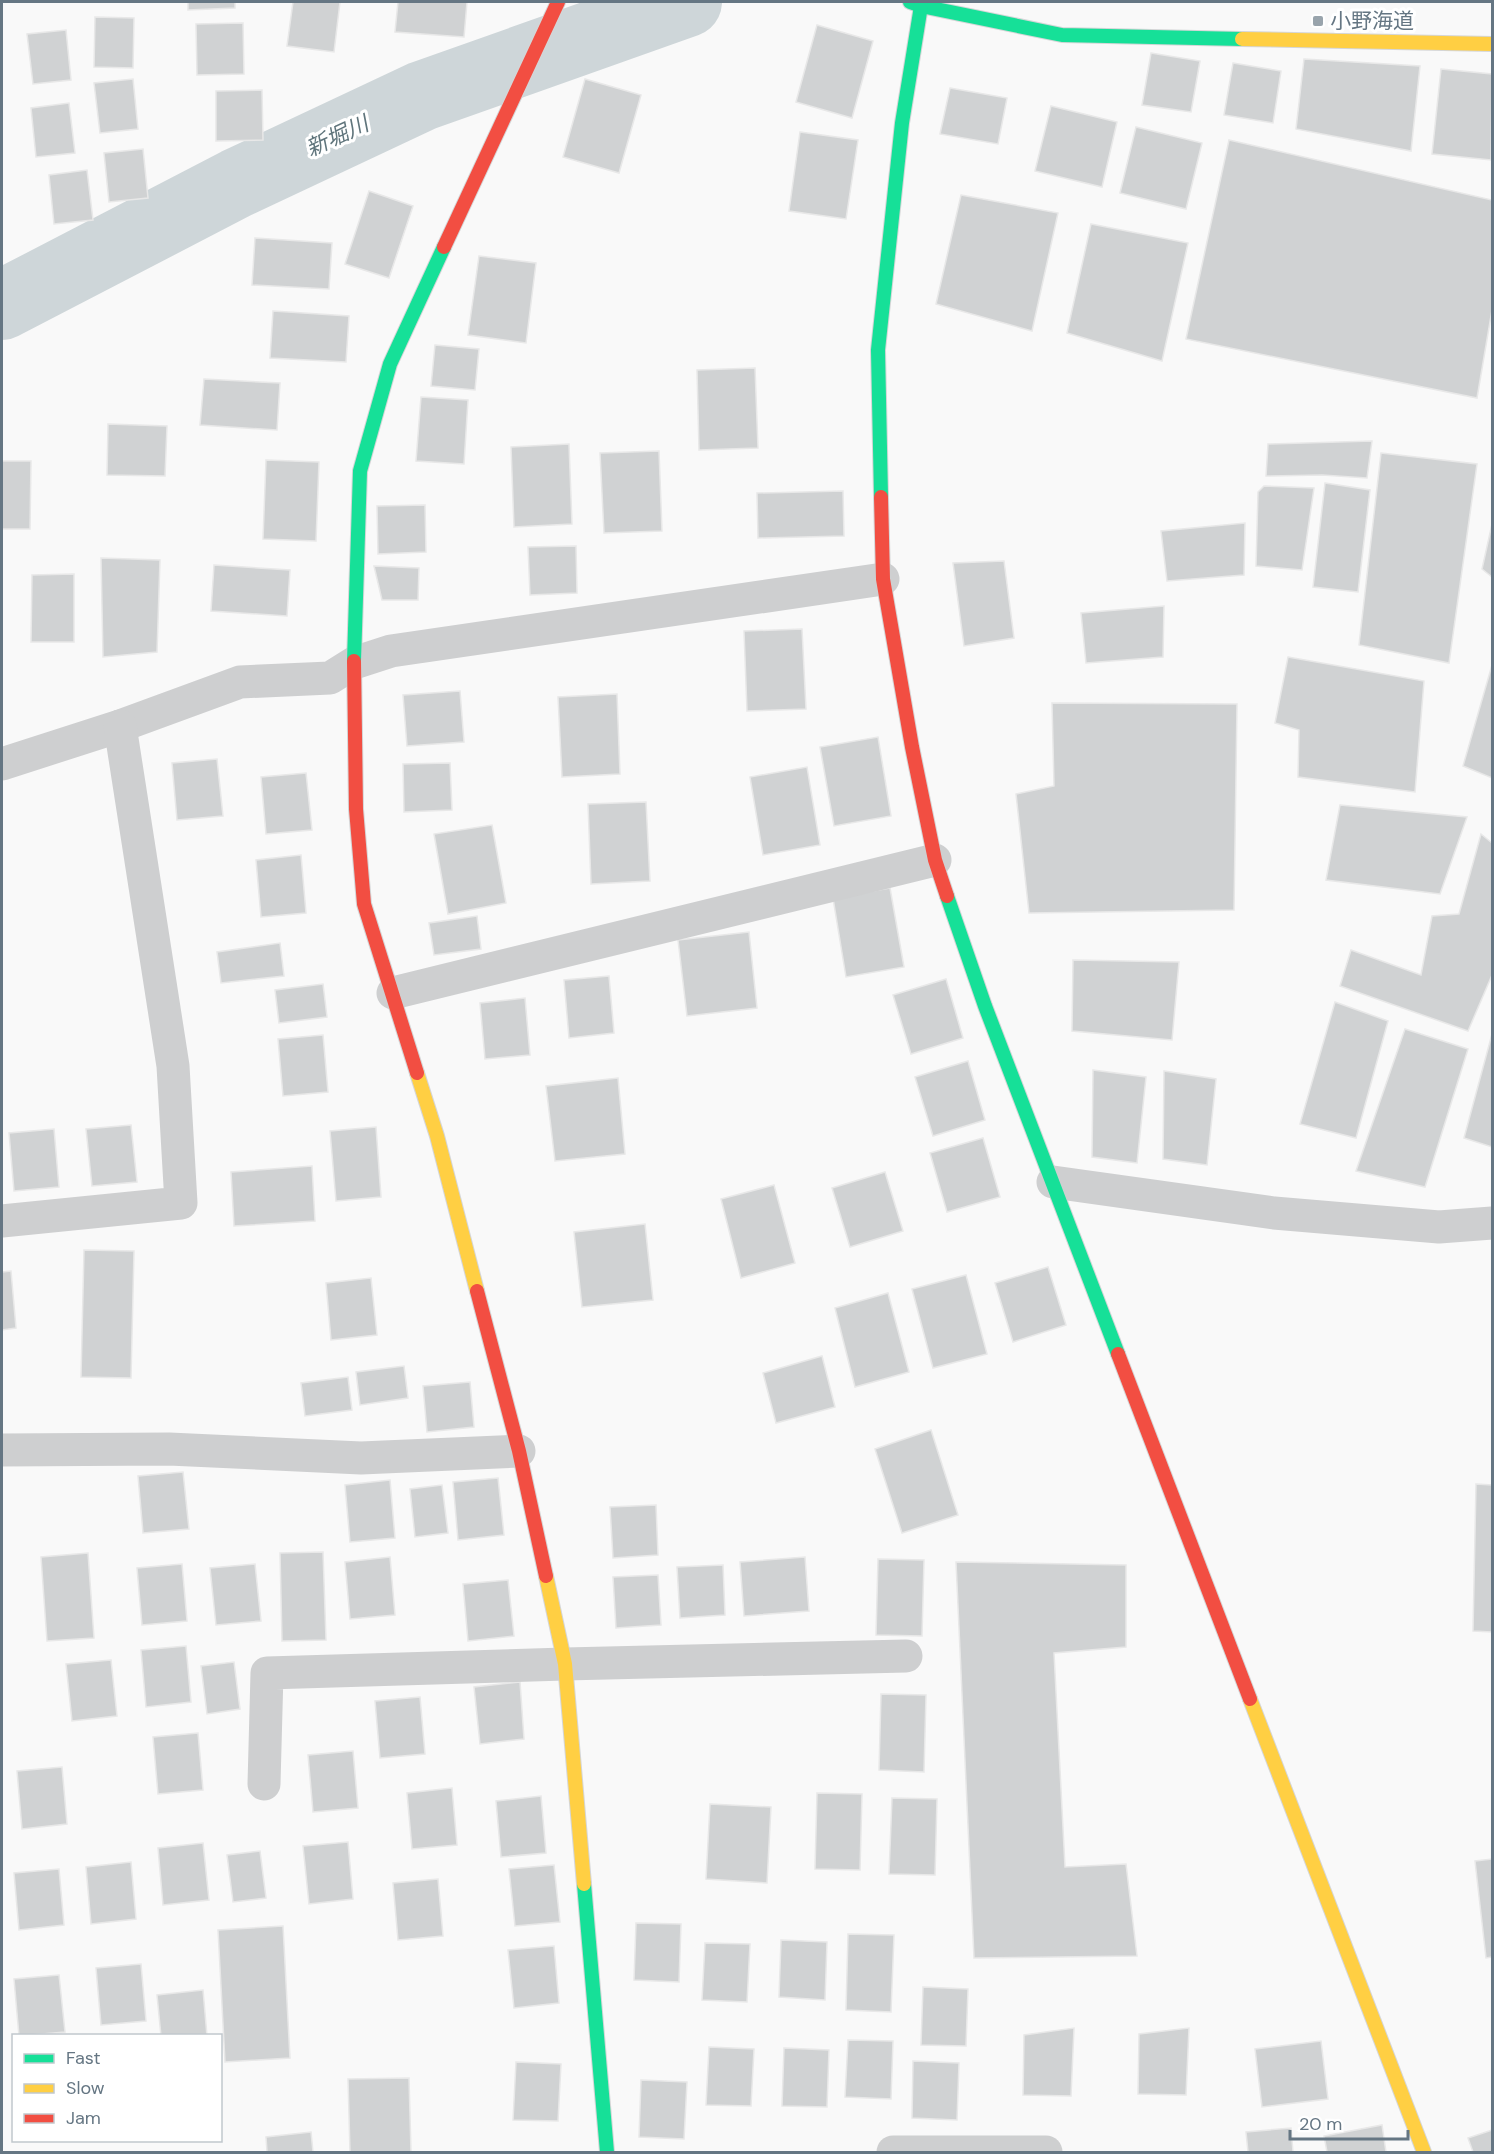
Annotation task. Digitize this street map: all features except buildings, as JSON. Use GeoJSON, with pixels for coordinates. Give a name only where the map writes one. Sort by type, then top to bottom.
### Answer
{"type":"FeatureCollection","features":[{"type":"Feature","properties":{"kind":"street"},"geometry":{"type":"LineString","coordinates":[[558,2],[390,364],[360,471],[354,663],[356,809],[364,904],[437,1136],[519,1451],[565,1664],[607,2152]]}},
{"type":"Feature","properties":{"kind":"street"},"geometry":{"type":"LineString","coordinates":[[1424,2152],[985,1006],[935,860],[912,747],[883,579],[878,350],[917,3],[1062,35],[1492,44]]}},
{"type":"Feature","properties":{"kind":"street"},"geometry":{"type":"LineString","coordinates":[[2,764],[120,726],[240,682],[330,678],[354,663],[391,651],[883,579]]}},
{"type":"Feature","properties":{"kind":"street"},"geometry":{"type":"LineString","coordinates":[[2,1221],[181,1203],[173,1066],[120,726]]}},
{"type":"Feature","properties":{"kind":"street"},"geometry":{"type":"LineString","coordinates":[[393,993],[935,860]]}},
{"type":"Feature","properties":{"kind":"street"},"geometry":{"type":"LineString","coordinates":[[1053,1182],[1274,1213],[1439,1227],[1492,1223]]}},
{"type":"Feature","properties":{"kind":"street"},"geometry":{"type":"LineString","coordinates":[[2,1450],[169,1449],[362,1458],[519,1451]]}},
{"type":"Feature","properties":{"kind":"street"},"geometry":{"type":"LineString","coordinates":[[264,1784],[267,1673],[906,1656]]}},
{"type":"Feature","properties":{"kind":"street"},"geometry":{"type":"LineString","coordinates":[[893,2152],[1046,2152]]}},
{"type":"Feature","properties":{"kind":"waterway","name":"新堀川"},"geometry":{"type":"LineString","coordinates":[[2,305],[237,183],[422,96],[687,2]]}},
{"type":"Feature","properties":{"kind":"traffic: fast"},"geometry":{"type":"LineString","coordinates":[[910,2],[1062,35],[1242,39]]}},
{"type":"Feature","properties":{"kind":"traffic: fast"},"geometry":{"type":"LineString","coordinates":[[881,497],[878,350],[902,123],[921,6]]}},
{"type":"Feature","properties":{"kind":"traffic: fast"},"geometry":{"type":"LineString","coordinates":[[354,661],[360,471],[390,364],[444,247]]}},
{"type":"Feature","properties":{"kind":"traffic: fast"},"geometry":{"type":"LineString","coordinates":[[947,896],[985,1006],[1118,1354]]}},
{"type":"Feature","properties":{"kind":"traffic: fast"},"geometry":{"type":"LineString","coordinates":[[584,1884],[607,2152]]}},
{"type":"Feature","properties":{"kind":"traffic: slow"},"geometry":{"type":"LineString","coordinates":[[1242,39],[1492,44]]}},
{"type":"Feature","properties":{"kind":"traffic: slow"},"geometry":{"type":"LineString","coordinates":[[417,1073],[437,1136],[477,1291]]}},
{"type":"Feature","properties":{"kind":"traffic: slow"},"geometry":{"type":"LineString","coordinates":[[546,1576],[565,1664],[584,1884]]}},
{"type":"Feature","properties":{"kind":"traffic: slow"},"geometry":{"type":"LineString","coordinates":[[1250,1699],[1424,2152]]}},
{"type":"Feature","properties":{"kind":"traffic: jam"},"geometry":{"type":"LineString","coordinates":[[444,247],[558,2]]}},
{"type":"Feature","properties":{"kind":"traffic: jam"},"geometry":{"type":"LineString","coordinates":[[881,497],[883,579],[912,747],[935,860],[947,896]]}},
{"type":"Feature","properties":{"kind":"traffic: jam"},"geometry":{"type":"LineString","coordinates":[[354,661],[356,809],[364,904],[417,1073]]}},
{"type":"Feature","properties":{"kind":"traffic: jam"},"geometry":{"type":"LineString","coordinates":[[477,1291],[519,1451],[546,1576]]}},
{"type":"Feature","properties":{"kind":"traffic: jam"},"geometry":{"type":"LineString","coordinates":[[1118,1354],[1250,1699]]}},
{"type":"Feature","properties":{"kind":"place","name":"小野海道"},"geometry":{"type":"Point","coordinates":[1318,21]}}]}
